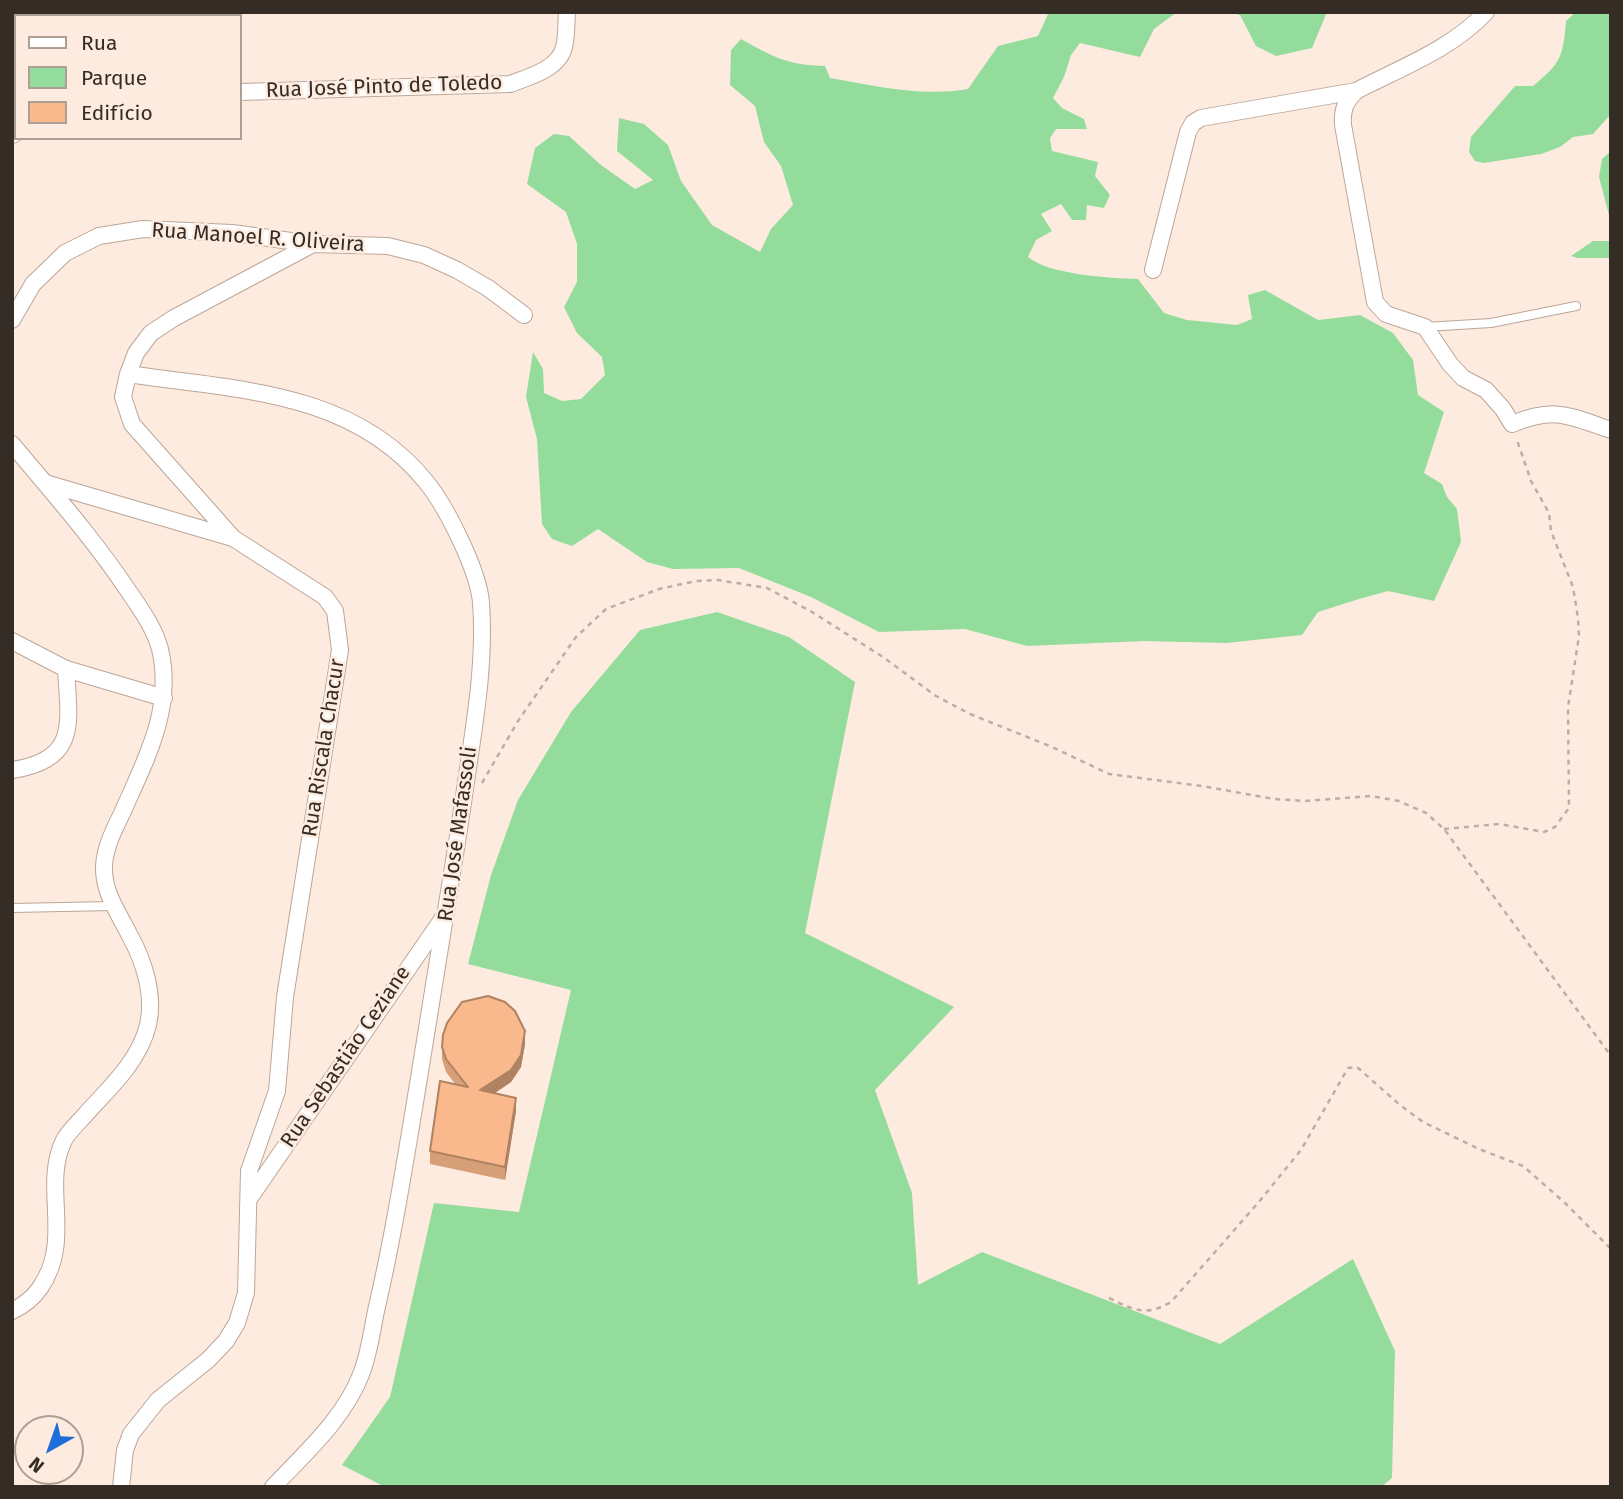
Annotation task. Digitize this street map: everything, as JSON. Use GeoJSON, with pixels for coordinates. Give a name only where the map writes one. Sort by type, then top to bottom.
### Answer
{"type":"FeatureCollection","features":[{"type":"Feature","properties":{"kind":"street","name":"Rua José Pinto de Toledo"},"geometry":{"type":"LineString","coordinates":[[242,92],[510,84],[540,73],[555,62],[564,49],[567,12]]}},
{"type":"Feature","properties":{"kind":"street"},"geometry":{"type":"LineString","coordinates":[[1153,270],[1188,132],[1193,123],[1201,118],[1356,91],[1449,43],[1472,28],[1486,12]]}},
{"type":"Feature","properties":{"kind":"street"},"geometry":{"type":"LineString","coordinates":[[1356,91],[1347,100],[1342,112],[1343,125],[1375,302],[1386,314],[1425,327],[1450,364],[1463,378],[1486,390],[1512,424],[1550,412],[1611,430]]}},
{"type":"Feature","properties":{"kind":"street","name":"Rua Manoel R. Oliveira"},"geometry":{"type":"LineString","coordinates":[[12,320],[33,284],[65,253],[99,236],[143,229],[232,233],[313,244],[388,246],[424,255],[457,270],[488,288],[524,315]]}},
{"type":"Feature","properties":{"kind":"street"},"geometry":{"type":"LineString","coordinates":[[233,538],[132,424],[122,397],[128,374],[136,353],[151,333],[313,244]]}},
{"type":"Feature","properties":{"kind":"street","name":"Rua José Mafassoli"},"geometry":{"type":"LineString","coordinates":[[128,374],[290,398],[348,419],[396,451],[428,484],[466,550],[480,597],[483,643],[479,694],[446,913],[387,1265],[362,1372],[345,1406],[273,1487]]}},
{"type":"Feature","properties":{"kind":"street"},"geometry":{"type":"LineString","coordinates":[[12,444],[76,519],[149,622],[160,650],[164,698],[155,740],[108,845],[104,866],[106,885],[113,905],[130,936],[147,978],[150,1004],[148,1025],[141,1046],[129,1066],[65,1137],[58,1155],[56,1175],[56,1254],[49,1275],[34,1296],[12,1311]]}},
{"type":"Feature","properties":{"kind":"street","name":"Rua Riscala Chacur"},"geometry":{"type":"LineString","coordinates":[[45,483],[233,538],[325,597],[335,611],[340,650],[285,997],[277,1091],[249,1171],[246,1293],[237,1323],[226,1341],[208,1360],[158,1400],[131,1434],[125,1450],[121,1487]]}},
{"type":"Feature","properties":{"kind":"street"},"geometry":{"type":"LineString","coordinates":[[12,641],[66,669],[164,698]]}},
{"type":"Feature","properties":{"kind":"street"},"geometry":{"type":"LineString","coordinates":[[12,770],[37,766],[51,758],[61,745],[68,731],[66,669]]}},
{"type":"Feature","properties":{"kind":"street","name":"Rua Sebastião Ceziane"},"geometry":{"type":"LineString","coordinates":[[247,1201],[446,913]]}},
{"type":"Feature","properties":{"kind":"lane"},"geometry":{"type":"LineString","coordinates":[[1425,327],[1491,323],[1576,306]]}},
{"type":"Feature","properties":{"kind":"lane"},"geometry":{"type":"LineString","coordinates":[[12,908],[113,905]]}},
{"type":"Feature","properties":{"kind":"path"},"geometry":{"type":"LineString","coordinates":[[1444,829],[1499,824],[1544,832],[1555,827],[1569,808],[1568,707],[1579,636],[1578,618],[1573,587],[1551,531],[1549,513],[1521,458],[1512,424]]}},
{"type":"Feature","properties":{"kind":"path"},"geometry":{"type":"LineString","coordinates":[[479,788],[519,721],[576,637],[606,609],[659,589],[696,581],[718,580],[767,588],[812,612],[883,657],[936,696],[970,715],[1052,747],[1109,774],[1274,799],[1306,801],[1371,796],[1399,801],[1426,813],[1444,829],[1611,1056]]}},
{"type":"Feature","properties":{"kind":"path"},"geometry":{"type":"LineString","coordinates":[[1109,1298],[1137,1311],[1157,1310],[1171,1302],[1301,1150],[1348,1068],[1357,1067],[1423,1122],[1479,1149],[1523,1166],[1611,1249]]}},
{"type":"Feature","properties":{"kind":"green space"},"geometry":{"type":"Polygon","coordinates":[[[1049,12],[1177,12],[1154,29],[1140,57],[1080,43],[1071,55],[1053,98],[1062,108],[1084,119],[1087,129],[1056,129],[1050,138],[1052,151],[1098,162],[1095,176],[1110,195],[1104,208],[1087,205],[1086,220],[1072,220],[1061,204],[1041,214],[1052,231],[1036,240],[1028,257],[1065,272],[1138,279],[1164,313],[1187,320],[1237,325],[1252,319],[1248,295],[1265,290],[1318,320],[1360,315],[1393,333],[1413,360],[1418,395],[1444,412],[1424,473],[1442,484],[1447,497],[1457,509],[1461,542],[1434,601],[1388,591],[1318,612],[1302,635],[1226,643],[1144,641],[1027,646],[965,629],[879,632],[811,597],[739,568],[673,569],[647,562],[598,529],[572,546],[552,539],[542,524],[537,439],[526,397],[533,352],[543,369],[544,393],[562,401],[581,399],[605,375],[602,357],[577,333],[564,307],[577,282],[577,244],[566,212],[527,184],[535,148],[554,134],[569,136],[601,165],[635,189],[653,180],[617,151],[619,118],[644,124],[668,145],[681,181],[712,225],[760,252],[771,229],[793,205],[781,166],[764,142],[755,106],[730,85],[731,50],[741,39],[781,59],[825,66],[830,78],[899,90],[951,91],[968,89],[998,46],[1038,36],[1049,12]]]}},
{"type":"Feature","properties":{"kind":"green space"},"geometry":{"type":"Polygon","coordinates":[[[1230,12],[1327,12],[1312,48],[1276,56],[1256,46],[1240,15],[1230,12]]]}},
{"type":"Feature","properties":{"kind":"green space"},"geometry":{"type":"Polygon","coordinates":[[[1576,12],[1611,12],[1611,114],[1593,134],[1573,137],[1560,147],[1541,154],[1484,163],[1475,161],[1469,152],[1471,137],[1515,86],[1533,86],[1550,71],[1562,51],[1566,21],[1576,12]]]}},
{"type":"Feature","properties":{"kind":"green space"},"geometry":{"type":"Polygon","coordinates":[[[1611,151],[1611,223],[1599,177],[1602,159],[1611,151]]]}},
{"type":"Feature","properties":{"kind":"green space"},"geometry":{"type":"Polygon","coordinates":[[[1593,241],[1611,241],[1611,258],[1571,256],[1593,241]]]}},
{"type":"Feature","properties":{"kind":"green space"},"geometry":{"type":"Polygon","coordinates":[[[717,612],[789,637],[855,682],[805,933],[954,1007],[875,1090],[912,1193],[918,1285],[982,1252],[1220,1344],[1353,1259],[1395,1351],[1392,1478],[1381,1487],[385,1487],[342,1465],[390,1397],[434,1203],[519,1212],[571,990],[468,964],[491,875],[518,800],[571,712],[640,630],[717,612]]]}},
{"type":"Feature","properties":{"kind":"building"},"geometry":{"type":"Polygon","coordinates":[[[488,996],[505,1002],[515,1011],[525,1031],[521,1055],[511,1070],[480,1090],[516,1098],[505,1167],[430,1151],[440,1081],[468,1087],[446,1059],[442,1047],[447,1023],[462,1002],[488,996]]]}}]}
